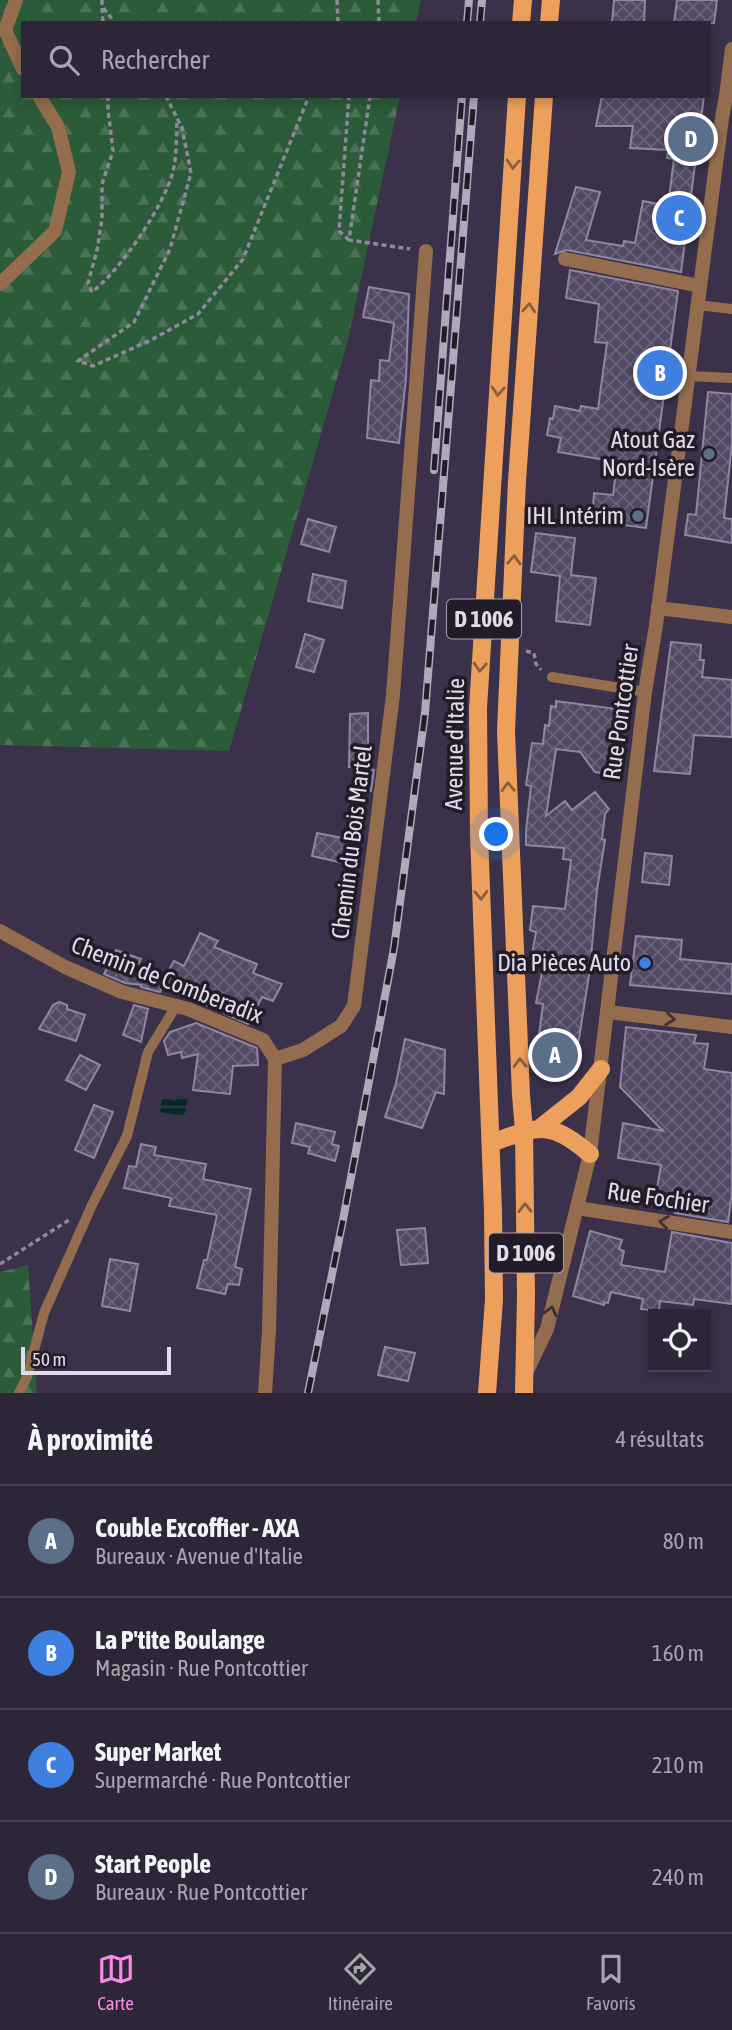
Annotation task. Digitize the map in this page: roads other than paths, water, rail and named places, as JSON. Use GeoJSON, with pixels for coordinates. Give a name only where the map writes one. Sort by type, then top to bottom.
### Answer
{"type":"FeatureCollection","features":[{"type":"Feature","properties":{"kind":"main road"},"geometry":{"type":"LineString","coordinates":[[521,21],[523,0]]}},
{"type":"Feature","properties":{"kind":"main road"},"geometry":{"type":"LineString","coordinates":[[549,21],[551,0]]}},
{"type":"Feature","properties":{"kind":"main road","name":"Avenue d'Italie"},"geometry":{"type":"LineString","coordinates":[[486,1393],[494,1300],[479,834],[478,708],[517,98]]}},
{"type":"Feature","properties":{"kind":"main road","name":"Avenue d'Italie"},"geometry":{"type":"LineString","coordinates":[[524,1393],[532,1130],[521,1095],[506,731],[517,481],[544,98]]}},
{"type":"Feature","properties":{"kind":"main road"},"geometry":{"type":"LineString","coordinates":[[491,1143],[532,1130],[579,1097],[601,1069]]}},
{"type":"Feature","properties":{"kind":"main road"},"geometry":{"type":"LineString","coordinates":[[532,1130],[556,1131],[590,1153]]}},
{"type":"Feature","properties":{"kind":"street"},"geometry":{"type":"LineString","coordinates":[[16,0],[5,30],[21,65]]}},
{"type":"Feature","properties":{"kind":"street","name":"Rue Pontcottier"},"geometry":{"type":"LineString","coordinates":[[525,1374],[547,1329],[590,1153],[645,692],[697,305],[727,119],[732,49]]}},
{"type":"Feature","properties":{"kind":"street"},"geometry":{"type":"LineString","coordinates":[[0,284],[55,231],[69,173],[58,127],[40,98]]}},
{"type":"Feature","properties":{"kind":"street","name":"Chemin du Bois Martel"},"geometry":{"type":"LineString","coordinates":[[275,1059],[303,1051],[341,1026],[354,1006],[393,695],[426,251]]}},
{"type":"Feature","properties":{"kind":"street"},"geometry":{"type":"LineString","coordinates":[[565,259],[700,286]]}},
{"type":"Feature","properties":{"kind":"street"},"geometry":{"type":"LineString","coordinates":[[658,608],[732,617]]}},
{"type":"Feature","properties":{"kind":"street","name":"Chemin de Comberadix"},"geometry":{"type":"LineString","coordinates":[[0,931],[65,967],[122,992],[176,1006],[262,1040],[275,1059]]}},
{"type":"Feature","properties":{"kind":"street"},"geometry":{"type":"LineString","coordinates":[[608,1012],[732,1027]]}},
{"type":"Feature","properties":{"kind":"street"},"geometry":{"type":"LineString","coordinates":[[265,1393],[269,1330],[275,1059]]}},
{"type":"Feature","properties":{"kind":"street","name":"Rue Fochier"},"geometry":{"type":"LineString","coordinates":[[577,1208],[732,1232]]}},
{"type":"Feature","properties":{"kind":"lane"},"geometry":{"type":"LineString","coordinates":[[697,305],[732,309]]}},
{"type":"Feature","properties":{"kind":"lane"},"geometry":{"type":"LineString","coordinates":[[689,376],[732,378]]}},
{"type":"Feature","properties":{"kind":"lane"},"geometry":{"type":"LineString","coordinates":[[552,677],[645,692]]}},
{"type":"Feature","properties":{"kind":"lane"},"geometry":{"type":"LineString","coordinates":[[19,1393],[27,1377],[44,1313],[92,1205],[127,1136],[148,1052],[176,1006]]}},
{"type":"Feature","properties":{"kind":"railway"},"geometry":{"type":"LineString","coordinates":[[467,21],[469,0]]}},
{"type":"Feature","properties":{"kind":"railway"},"geometry":{"type":"LineString","coordinates":[[480,21],[482,0]]}},
{"type":"Feature","properties":{"kind":"railway"},"geometry":{"type":"LineString","coordinates":[[434,470],[462,98]]}},
{"type":"Feature","properties":{"kind":"railway"},"geometry":{"type":"LineString","coordinates":[[308,1393],[394,948],[425,713],[474,98]]}},
{"type":"Feature","properties":{"kind":"place","name":"Start People"},"geometry":{"type":"Point","coordinates":[691,139]}},
{"type":"Feature","properties":{"kind":"place","name":"Super Market"},"geometry":{"type":"Point","coordinates":[679,218]}},
{"type":"Feature","properties":{"kind":"place","name":"La P'tite Boulange"},"geometry":{"type":"Point","coordinates":[660,373]}},
{"type":"Feature","properties":{"kind":"place","name":"Atout Gaz Nord-Isère"},"geometry":{"type":"Point","coordinates":[709,454]}},
{"type":"Feature","properties":{"kind":"place","name":"IHL Intérim"},"geometry":{"type":"Point","coordinates":[638,516]}},
{"type":"Feature","properties":{"kind":"place","name":"Dia Pièces Auto"},"geometry":{"type":"Point","coordinates":[645,963]}},
{"type":"Feature","properties":{"kind":"place","name":"Couble Excoffier - AXA"},"geometry":{"type":"Point","coordinates":[555,1055]}}]}
